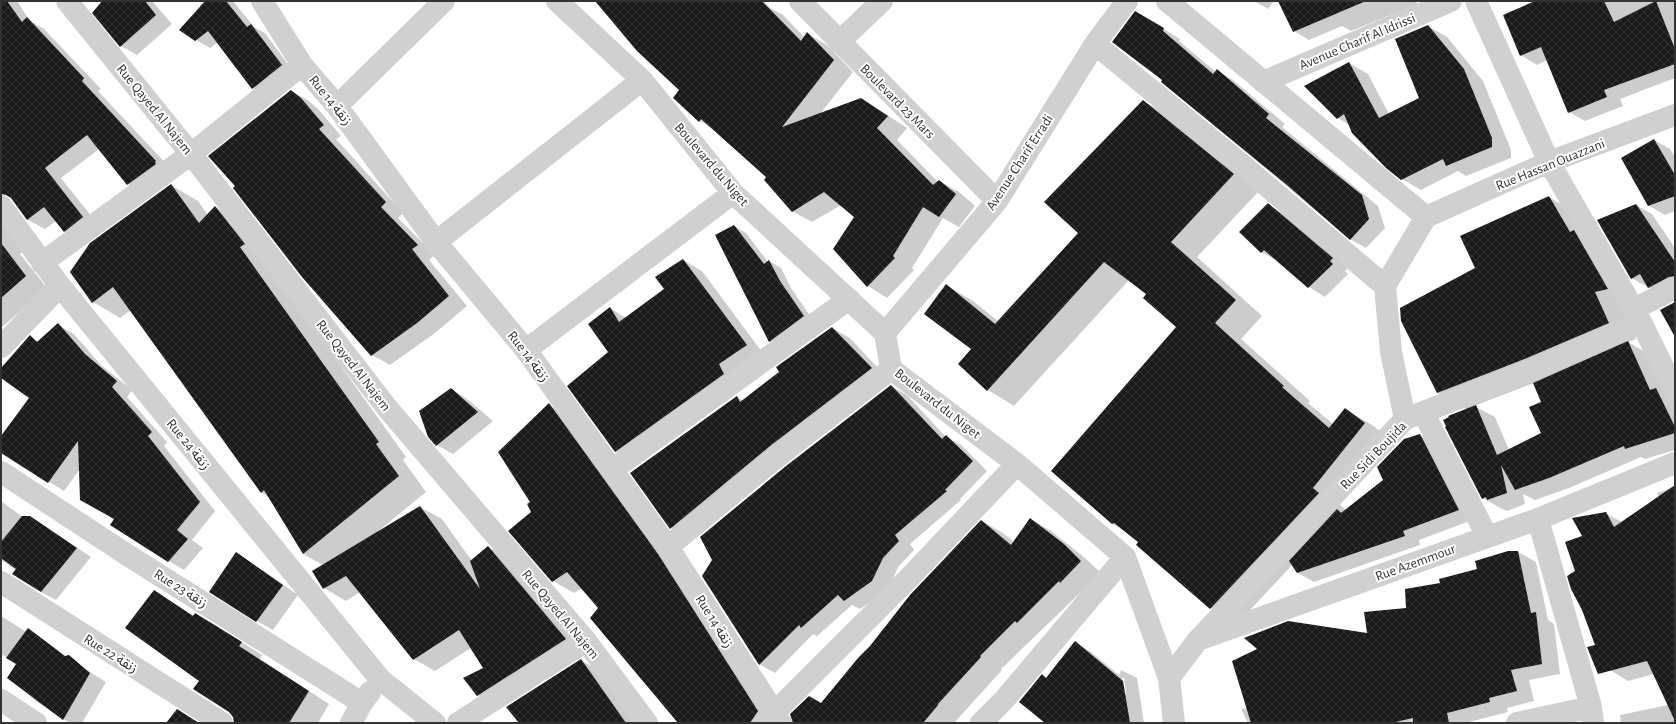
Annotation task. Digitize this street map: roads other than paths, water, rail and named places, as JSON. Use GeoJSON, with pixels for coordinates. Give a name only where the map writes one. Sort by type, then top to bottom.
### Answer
{"type":"FeatureCollection","features":[{"type":"Feature","properties":{"kind":"street","name":"Rue Qayed Al Najem"},"geometry":{"type":"LineString","coordinates":[[67,1],[191,154],[388,408],[586,641],[647,723]]}},
{"type":"Feature","properties":{"kind":"street","name":"Rue 14 زنقة"},"geometry":{"type":"LineString","coordinates":[[262,1],[302,65],[337,106],[436,242],[526,350],[668,547],[773,720]]}},
{"type":"Feature","properties":{"kind":"street"},"geometry":{"type":"LineString","coordinates":[[337,106],[444,1]]}},
{"type":"Feature","properties":{"kind":"street","name":"Boulevard du Niget"},"geometry":{"type":"LineString","coordinates":[[557,1],[642,80],[733,193],[885,333],[892,369],[1016,464],[1125,558],[1169,678],[1174,723]]}},
{"type":"Feature","properties":{"kind":"street","name":"Boulevard 23 Mars"},"geometry":{"type":"LineString","coordinates":[[800,1],[997,200]]}},
{"type":"Feature","properties":{"kind":"street"},"geometry":{"type":"LineString","coordinates":[[839,42],[882,1]]}},
{"type":"Feature","properties":{"kind":"street","name":"Avenue Charif Erradi"},"geometry":{"type":"LineString","coordinates":[[885,333],[997,200],[1095,44],[1127,1]]}},
{"type":"Feature","properties":{"kind":"street"},"geometry":{"type":"LineString","coordinates":[[1167,1],[1426,217],[1385,286],[1391,352],[1414,416],[1487,536]]}},
{"type":"Feature","properties":{"kind":"street","name":"Avenue Charif Al Idrissi"},"geometry":{"type":"LineString","coordinates":[[1263,82],[1451,1]]}},
{"type":"Feature","properties":{"kind":"street"},"geometry":{"type":"LineString","coordinates":[[1476,1],[1549,162],[1638,316],[1675,391]]}},
{"type":"Feature","properties":{"kind":"street"},"geometry":{"type":"LineString","coordinates":[[1095,44],[1241,164],[1385,286]]}},
{"type":"Feature","properties":{"kind":"street"},"geometry":{"type":"LineString","coordinates":[[42,263],[191,154],[302,65]]}},
{"type":"Feature","properties":{"kind":"street"},"geometry":{"type":"LineString","coordinates":[[436,242],[642,80]]}},
{"type":"Feature","properties":{"kind":"street","name":"Rue Hassan Ouazzani"},"geometry":{"type":"LineString","coordinates":[[1426,217],[1549,162],[1675,115]]}},
{"type":"Feature","properties":{"kind":"street"},"geometry":{"type":"LineString","coordinates":[[526,350],[733,193]]}},
{"type":"Feature","properties":{"kind":"street","name":"Rue 24 زنقة"},"geometry":{"type":"LineString","coordinates":[[1,206],[60,286],[380,679],[435,723]]}},
{"type":"Feature","properties":{"kind":"street"},"geometry":{"type":"LineString","coordinates":[[1,347],[60,286]]}},
{"type":"Feature","properties":{"kind":"street","name":"Rue Sidi Boujida"},"geometry":{"type":"LineString","coordinates":[[1198,640],[1414,416],[1527,372],[1638,316],[1675,288]]}},
{"type":"Feature","properties":{"kind":"street"},"geometry":{"type":"LineString","coordinates":[[612,470],[849,299]]}},
{"type":"Feature","properties":{"kind":"street"},"geometry":{"type":"LineString","coordinates":[[668,547],[778,456],[892,369]]}},
{"type":"Feature","properties":{"kind":"street","name":"Rue Azemmour"},"geometry":{"type":"LineString","coordinates":[[1198,640],[1538,519],[1675,463]]}},
{"type":"Feature","properties":{"kind":"street"},"geometry":{"type":"LineString","coordinates":[[773,720],[1016,464]]}},
{"type":"Feature","properties":{"kind":"street","name":"Rue 23 زنقة"},"geometry":{"type":"LineString","coordinates":[[1,472],[129,556],[362,703]]}},
{"type":"Feature","properties":{"kind":"street"},"geometry":{"type":"LineString","coordinates":[[1517,723],[1592,715],[1538,519]]}},
{"type":"Feature","properties":{"kind":"street"},"geometry":{"type":"LineString","coordinates":[[981,723],[1004,700],[1125,558]]}},
{"type":"Feature","properties":{"kind":"street","name":"Rue 22 زنقة"},"geometry":{"type":"LineString","coordinates":[[1,582],[222,723]]}},
{"type":"Feature","properties":{"kind":"street"},"geometry":{"type":"LineString","coordinates":[[1169,678],[1198,640]]}},
{"type":"Feature","properties":{"kind":"street"},"geometry":{"type":"LineString","coordinates":[[458,723],[586,641]]}},
{"type":"Feature","properties":{"kind":"street"},"geometry":{"type":"LineString","coordinates":[[351,723],[362,703],[380,679]]}},
{"type":"Feature","properties":{"kind":"street"},"geometry":{"type":"LineString","coordinates":[[1,700],[36,723]]}}]}
